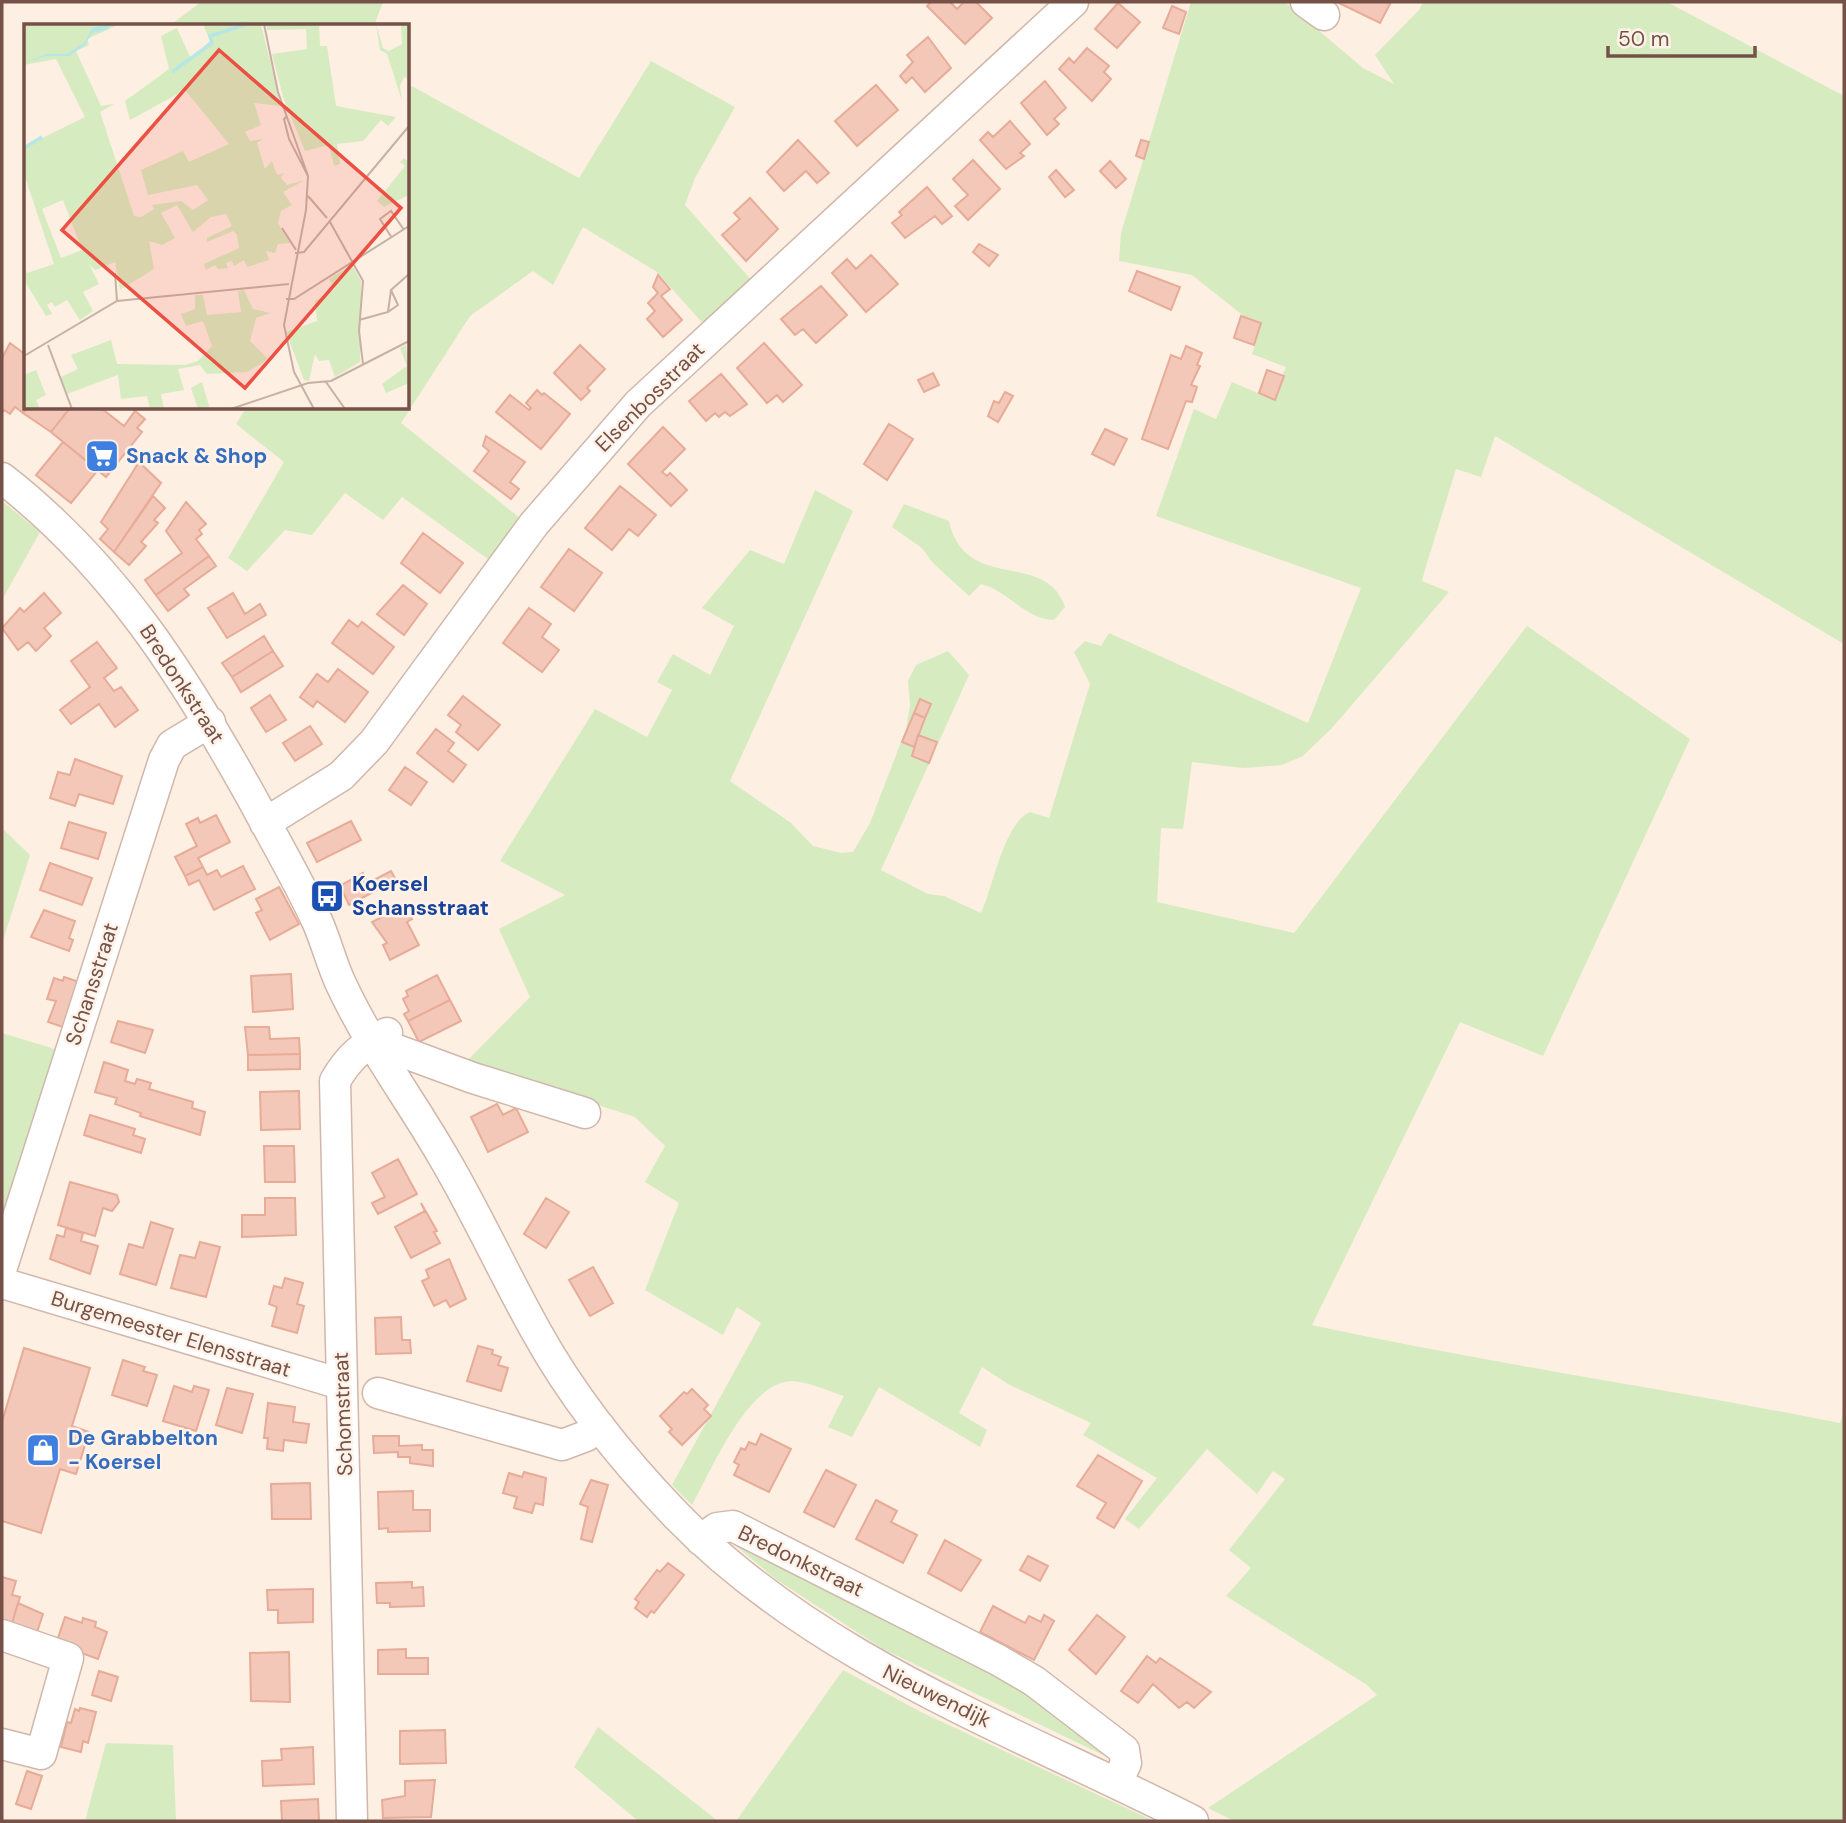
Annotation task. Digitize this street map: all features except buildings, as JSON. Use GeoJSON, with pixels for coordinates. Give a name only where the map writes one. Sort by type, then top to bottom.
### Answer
{"type":"FeatureCollection","features":[{"type":"Feature","properties":{"kind":"street","name":"Elsenbosstraat"},"geometry":{"type":"LineString","coordinates":[[265,823],[341,776],[374,742],[534,524],[638,404],[1073,2]]}},
{"type":"Feature","properties":{"kind":"street","name":"Bredonkstraat"},"geometry":{"type":"LineString","coordinates":[[2,478],[50,520],[122,597],[182,676],[210,722],[318,923],[354,972],[385,1041],[443,1156],[537,1333],[600,1427],[701,1540],[724,1525],[757,1536],[1034,1681],[1124,1750],[1126,1762],[1117,1782]]}},
{"type":"Feature","properties":{"kind":"street","name":"Schansstraat"},"geometry":{"type":"LineString","coordinates":[[2,1267],[164,760],[172,745],[210,722]]}},
{"type":"Feature","properties":{"kind":"street"},"geometry":{"type":"LineString","coordinates":[[385,1041],[473,1078],[584,1113]]}},
{"type":"Feature","properties":{"kind":"street","name":"Schomstraat"},"geometry":{"type":"LineString","coordinates":[[352,1821],[335,1082],[346,1060],[385,1041]]}},
{"type":"Feature","properties":{"kind":"street","name":"Burgemeester Elensstraat"},"geometry":{"type":"LineString","coordinates":[[2,1283],[341,1384]]}},
{"type":"Feature","properties":{"kind":"street"},"geometry":{"type":"LineString","coordinates":[[377,1393],[562,1445],[586,1436],[600,1427]]}},
{"type":"Feature","properties":{"kind":"street","name":"Nieuwendijk"},"geometry":{"type":"LineString","coordinates":[[701,1540],[776,1602],[876,1667],[1194,1821]]}},
{"type":"Feature","properties":{"kind":"street"},"geometry":{"type":"LineString","coordinates":[[2,1635],[68,1658],[41,1754],[2,1744]]}},
{"type":"Feature","properties":{"kind":"green space"},"geometry":{"type":"Polygon","coordinates":[[[201,2],[383,2],[375,24],[172,24],[201,2]]]}},
{"type":"Feature","properties":{"kind":"green space"},"geometry":{"type":"Polygon","coordinates":[[[1191,2],[1285,2],[1363,68],[1394,84],[1375,55],[1419,10],[1423,2],[1667,2],[1844,96],[1844,644],[1495,436],[1481,477],[1456,469],[1426,566],[1422,581],[1449,592],[1332,728],[1303,756],[1282,765],[1243,768],[1192,762],[1183,829],[1161,828],[1157,902],[1294,933],[1527,626],[1690,739],[1543,1056],[1460,1022],[1312,1325],[1840,1423],[1844,1410],[1844,1821],[1234,1821],[1208,1808],[1377,1695],[1367,1685],[1226,1596],[1251,1568],[1229,1550],[1285,1479],[1273,1471],[1257,1494],[1207,1449],[1139,1529],[1125,1519],[1157,1478],[1083,1435],[1091,1423],[1008,1384],[982,1367],[959,1413],[987,1430],[980,1447],[879,1387],[852,1437],[828,1427],[844,1396],[797,1381],[775,1386],[760,1396],[745,1412],[720,1451],[692,1505],[672,1485],[761,1323],[737,1307],[723,1335],[645,1290],[679,1203],[645,1182],[665,1146],[635,1117],[466,1062],[530,997],[499,929],[565,895],[500,861],[595,709],[647,737],[672,690],[657,682],[673,654],[710,675],[734,626],[702,608],[750,550],[784,564],[815,490],[853,511],[730,781],[791,823],[813,846],[841,853],[853,852],[870,823],[906,729],[910,705],[908,681],[916,665],[948,651],[969,675],[881,870],[928,894],[944,896],[981,913],[1000,857],[1013,829],[1021,818],[1030,812],[1049,818],[1090,684],[1074,652],[1085,641],[1101,646],[1109,633],[1308,723],[1361,588],[1156,516],[1194,409],[1216,419],[1232,382],[1272,399],[1286,367],[1252,354],[1260,329],[1192,275],[1119,261],[1121,233],[1191,2]]]}},
{"type":"Feature","properties":{"kind":"green space"},"geometry":{"type":"Polygon","coordinates":[[[651,61],[735,107],[695,178],[685,205],[754,283],[706,327],[657,272],[583,227],[553,285],[533,271],[470,316],[410,409],[410,85],[579,178],[651,61]]]}},
{"type":"Feature","properties":{"kind":"green space"},"geometry":{"type":"Polygon","coordinates":[[[245,410],[409,410],[401,423],[525,522],[492,562],[402,497],[383,520],[345,493],[312,535],[285,530],[247,571],[228,558],[284,462],[236,424],[245,410]]]}},
{"type":"Feature","properties":{"kind":"green space"},"geometry":{"type":"Polygon","coordinates":[[[2,501],[40,532],[2,600],[2,501]]]}},
{"type":"Feature","properties":{"kind":"green space"},"geometry":{"type":"Polygon","coordinates":[[[904,504],[949,521],[958,543],[971,557],[988,565],[1041,579],[1055,590],[1065,607],[1054,620],[1044,619],[981,584],[969,596],[933,563],[922,548],[892,527],[904,504]]]}},
{"type":"Feature","properties":{"kind":"green space"},"geometry":{"type":"Polygon","coordinates":[[[2,828],[30,855],[2,944],[2,828]]]}},
{"type":"Feature","properties":{"kind":"green space"},"geometry":{"type":"Polygon","coordinates":[[[2,1033],[61,1051],[2,1233],[2,1033]]]}},
{"type":"Feature","properties":{"kind":"green space"},"geometry":{"type":"Polygon","coordinates":[[[724,1536],[972,1652],[1106,1753],[1105,1756],[883,1649],[777,1580],[724,1536]]]}},
{"type":"Feature","properties":{"kind":"green space"},"geometry":{"type":"Polygon","coordinates":[[[843,1670],[921,1712],[1154,1821],[736,1821],[843,1670]]]}},
{"type":"Feature","properties":{"kind":"green space"},"geometry":{"type":"Polygon","coordinates":[[[598,1727],[718,1821],[638,1821],[574,1767],[598,1727]]]}},
{"type":"Feature","properties":{"kind":"green space"},"geometry":{"type":"Polygon","coordinates":[[[106,1743],[173,1745],[176,1821],[85,1821],[106,1743]]]}},
{"type":"Feature","properties":{"kind":"place","name":"Snack & Shop"},"geometry":{"type":"Point","coordinates":[102,456]}},
{"type":"Feature","properties":{"kind":"place","name":"Koersel Schansstraat"},"geometry":{"type":"Point","coordinates":[327,896]}},
{"type":"Feature","properties":{"kind":"place","name":"De Grabbelton - Koersel"},"geometry":{"type":"Point","coordinates":[43,1450]}}]}
